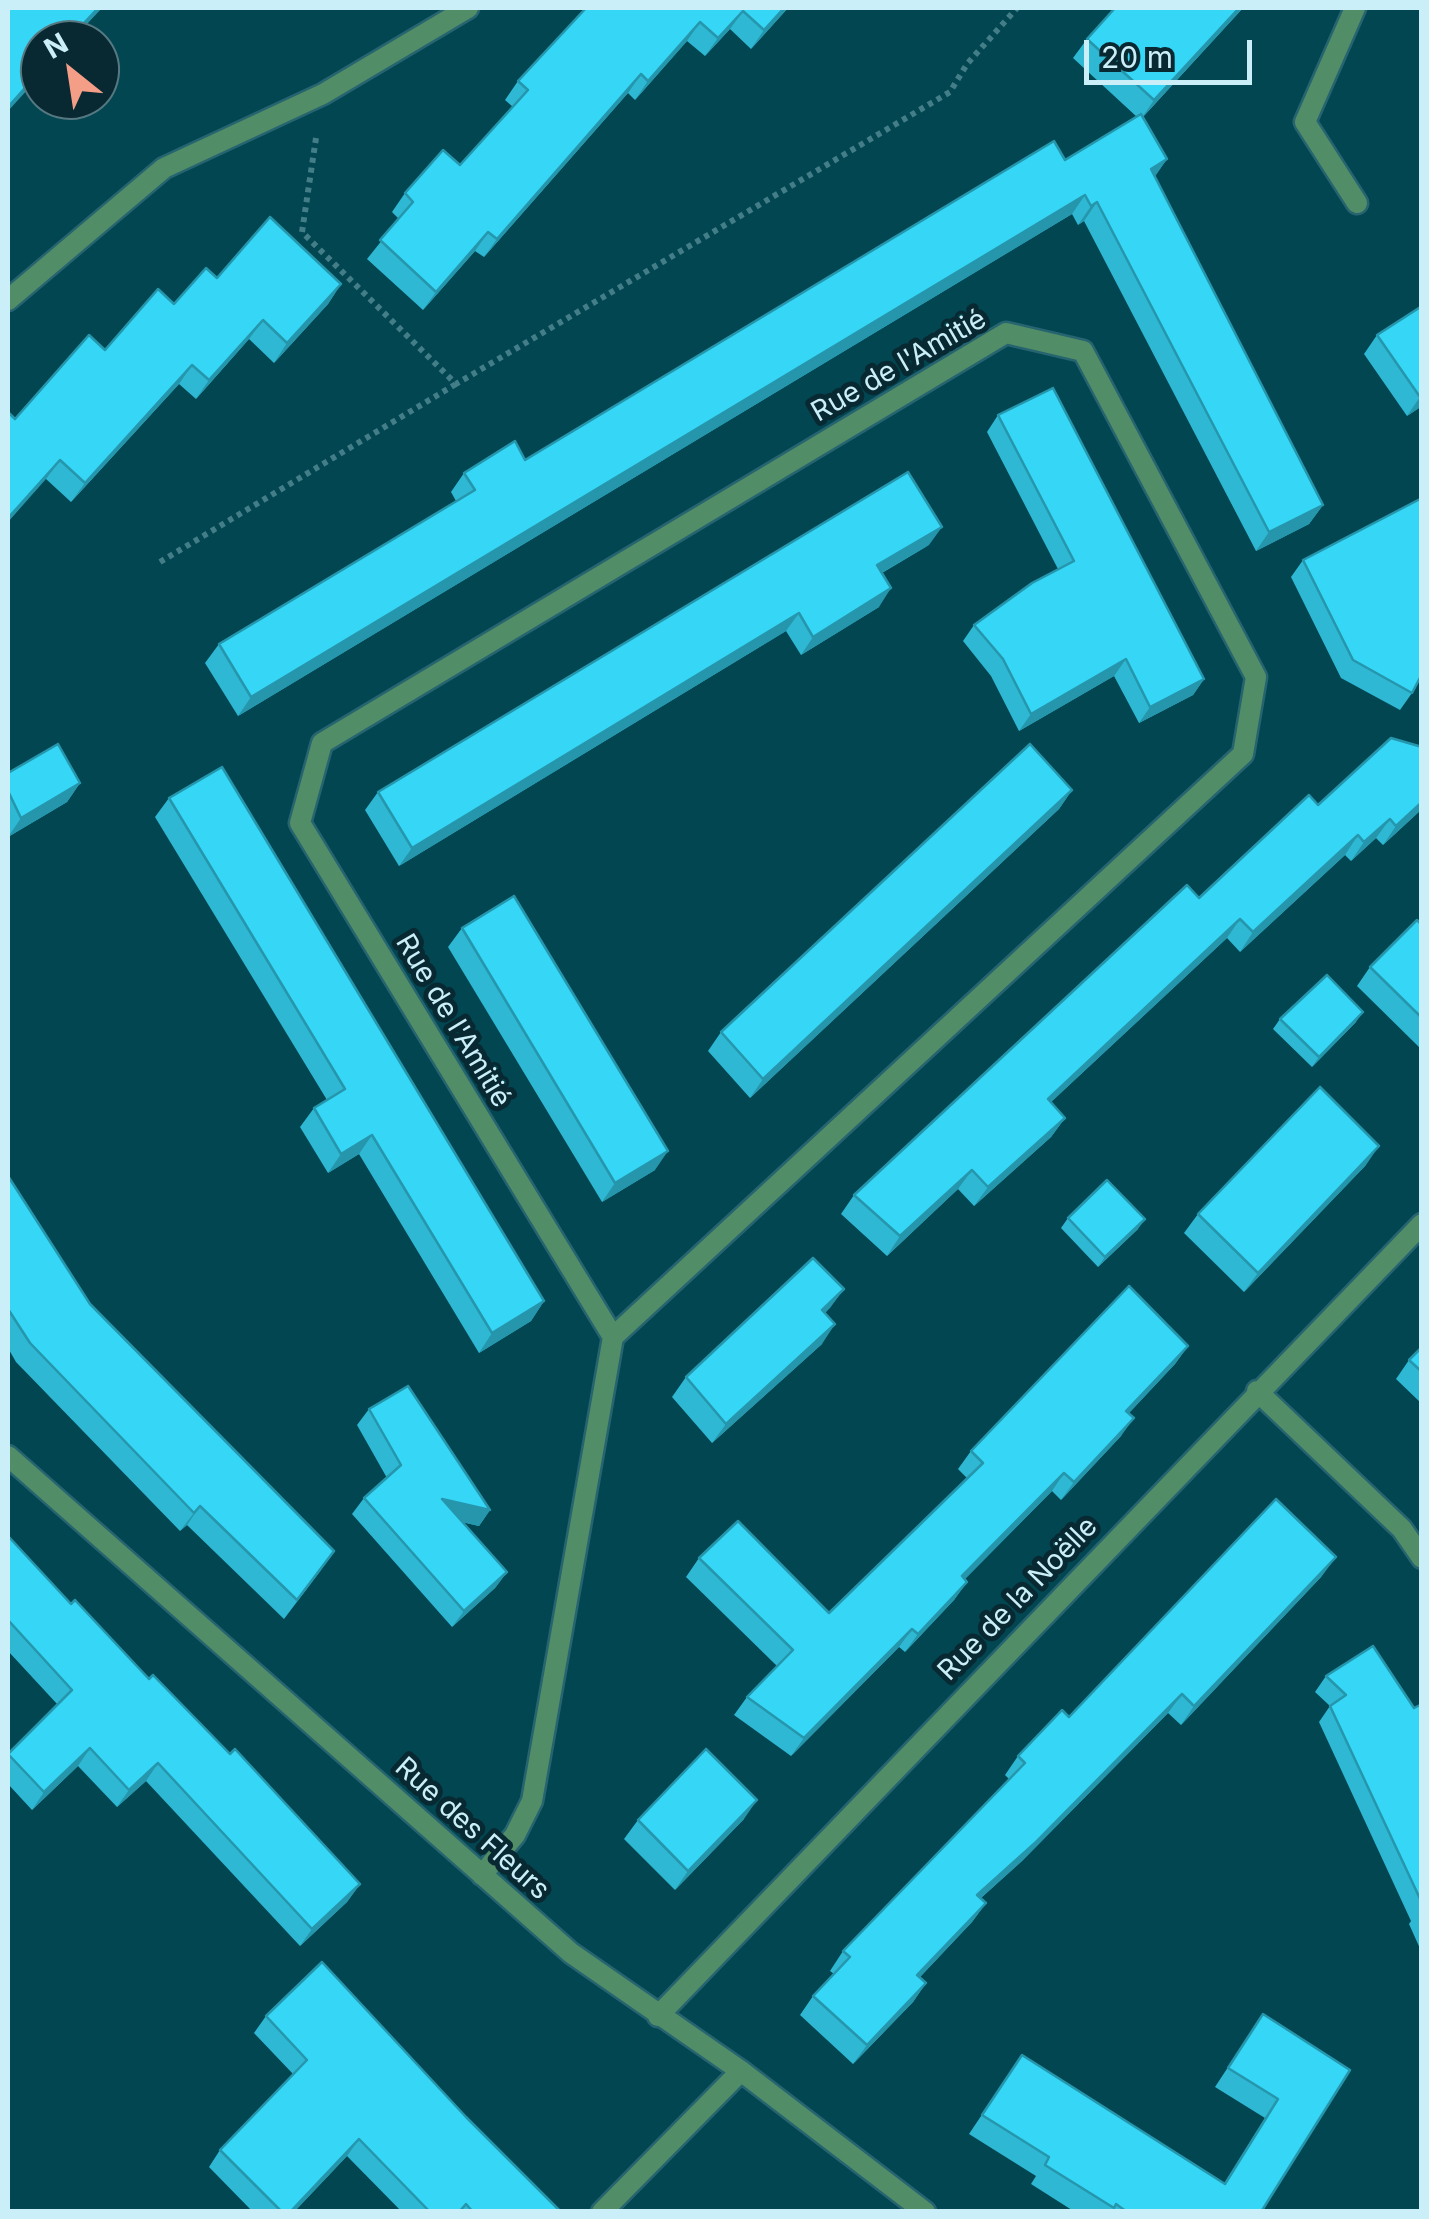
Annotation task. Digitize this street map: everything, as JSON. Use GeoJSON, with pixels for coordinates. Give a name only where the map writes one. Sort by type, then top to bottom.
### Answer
{"type":"FeatureCollection","features":[{"type":"Feature","properties":{"kind":"street"},"geometry":{"type":"LineString","coordinates":[[8,300],[164,168],[323,94],[468,8]]}},
{"type":"Feature","properties":{"kind":"street"},"geometry":{"type":"LineString","coordinates":[[1355,8],[1304,122],[1357,203]]}},
{"type":"Feature","properties":{"kind":"street","name":"Rue de l'Amitié"},"geometry":{"type":"LineString","coordinates":[[1006,333],[1082,350],[1256,677],[1243,754],[613,1337],[300,823],[322,743],[1006,333]]}},
{"type":"Feature","properties":{"kind":"street","name":"Rue de la Noëlle"},"geometry":{"type":"LineString","coordinates":[[658,2016],[1422,1224]]}},
{"type":"Feature","properties":{"kind":"street"},"geometry":{"type":"LineString","coordinates":[[482,1874],[516,1835],[532,1801],[613,1337]]}},
{"type":"Feature","properties":{"kind":"street"},"geometry":{"type":"LineString","coordinates":[[1257,1391],[1402,1529],[1422,1558]]}},
{"type":"Feature","properties":{"kind":"street","name":"Rue des Fleurs"},"geometry":{"type":"LineString","coordinates":[[8,1456],[570,1953],[741,2071],[925,2212]]}},
{"type":"Feature","properties":{"kind":"street"},"geometry":{"type":"LineString","coordinates":[[602,2212],[741,2071]]}},
{"type":"Feature","properties":{"kind":"path"},"geometry":{"type":"LineString","coordinates":[[160,562],[950,92],[966,64],[1017,8]]}},
{"type":"Feature","properties":{"kind":"path"},"geometry":{"type":"LineString","coordinates":[[323,94],[302,232],[456,384]]}},
{"type":"Feature","properties":{"kind":"building"},"geometry":{"type":"Polygon","coordinates":[[[8,8],[98,8],[87,20],[20,20],[20,94],[8,107],[8,8]]]}},
{"type":"Feature","properties":{"kind":"building"},"geometry":{"type":"Polygon","coordinates":[[[586,8],[784,8],[764,30],[743,11],[718,38],[700,22],[648,81],[641,74],[497,239],[488,232],[436,292],[380,240],[413,202],[405,193],[443,150],[460,165],[528,90],[518,81],[586,8]]]}},
{"type":"Feature","properties":{"kind":"building"},"geometry":{"type":"Polygon","coordinates":[[[1115,8],[1239,8],[1154,100],[1087,39],[1115,8]]]}},
{"type":"Feature","properties":{"kind":"building"},"geometry":{"type":"Polygon","coordinates":[[[1141,114],[1167,159],[1151,169],[1323,505],[1269,532],[1097,202],[1091,206],[1085,195],[251,697],[219,644],[475,490],[464,473],[515,441],[525,460],[1054,141],[1065,160],[1141,114]]]}},
{"type":"Feature","properties":{"kind":"building"},"geometry":{"type":"Polygon","coordinates":[[[270,217],[341,284],[287,343],[263,320],[209,380],[192,365],[85,483],[60,460],[8,518],[8,412],[15,419],[89,335],[105,350],[158,289],[174,304],[206,268],[217,278],[270,217]]]}},
{"type":"Feature","properties":{"kind":"building"},"geometry":{"type":"Polygon","coordinates":[[[1422,306],[1422,396],[1420,397],[1377,335],[1422,306]]]}},
{"type":"Feature","properties":{"kind":"building"},"geometry":{"type":"Polygon","coordinates":[[[1053,388],[1204,679],[1150,707],[1126,659],[1031,714],[1003,659],[974,625],[1032,583],[1074,561],[998,415],[1053,388]]]}},
{"type":"Feature","properties":{"kind":"building"},"geometry":{"type":"Polygon","coordinates":[[[908,472],[942,527],[877,565],[891,588],[813,637],[799,613],[412,848],[378,792],[908,472]]]}},
{"type":"Feature","properties":{"kind":"building"},"geometry":{"type":"Polygon","coordinates":[[[1422,498],[1422,674],[1412,693],[1353,660],[1303,560],[1422,498]]]}},
{"type":"Feature","properties":{"kind":"building"},"geometry":{"type":"Polygon","coordinates":[[[1391,738],[1422,747],[1422,802],[1396,826],[1390,819],[1364,842],[1358,835],[1253,932],[1240,919],[1048,1099],[1065,1118],[988,1187],[972,1170],[900,1236],[854,1195],[1187,885],[1199,898],[1309,795],[1318,805],[1391,738]]]}},
{"type":"Feature","properties":{"kind":"building"},"geometry":{"type":"Polygon","coordinates":[[[58,744],[80,783],[21,818],[8,791],[8,773],[58,744]]]}},
{"type":"Feature","properties":{"kind":"building"},"geometry":{"type":"Polygon","coordinates":[[[1030,744],[1072,790],[763,1079],[721,1032],[1030,744]]]}},
{"type":"Feature","properties":{"kind":"building"},"geometry":{"type":"Polygon","coordinates":[[[222,767],[544,1301],[492,1333],[372,1135],[341,1154],[314,1108],[345,1089],[169,798],[222,767]]]}},
{"type":"Feature","properties":{"kind":"building"},"geometry":{"type":"Polygon","coordinates":[[[514,896],[668,1151],[615,1183],[462,928],[514,896]]]}},
{"type":"Feature","properties":{"kind":"building"},"geometry":{"type":"Polygon","coordinates":[[[1417,920],[1422,925],[1422,1018],[1370,967],[1417,920]]]}},
{"type":"Feature","properties":{"kind":"building"},"geometry":{"type":"Polygon","coordinates":[[[1327,975],[1363,1012],[1319,1057],[1280,1019],[1327,975]]]}},
{"type":"Feature","properties":{"kind":"building"},"geometry":{"type":"Polygon","coordinates":[[[1320,1087],[1379,1146],[1258,1273],[1198,1214],[1320,1087]]]}},
{"type":"Feature","properties":{"kind":"building"},"geometry":{"type":"Polygon","coordinates":[[[8,1176],[90,1304],[334,1551],[297,1600],[200,1506],[194,1513],[30,1343],[8,1309],[8,1176]]]}},
{"type":"Feature","properties":{"kind":"building"},"geometry":{"type":"Polygon","coordinates":[[[1107,1180],[1145,1219],[1105,1257],[1068,1218],[1107,1180]]]}},
{"type":"Feature","properties":{"kind":"building"},"geometry":{"type":"Polygon","coordinates":[[[813,1258],[844,1289],[822,1310],[835,1324],[726,1424],[686,1377],[813,1258]]]}},
{"type":"Feature","properties":{"kind":"building"},"geometry":{"type":"Polygon","coordinates":[[[1129,1286],[1188,1346],[1126,1411],[1134,1418],[1074,1482],[1064,1473],[962,1576],[967,1582],[918,1634],[912,1629],[804,1738],[747,1697],[793,1650],[699,1558],[738,1521],[829,1613],[983,1463],[971,1451],[1129,1286]]]}},
{"type":"Feature","properties":{"kind":"building"},"geometry":{"type":"Polygon","coordinates":[[[1422,1347],[1422,1372],[1409,1360],[1422,1347]]]}},
{"type":"Feature","properties":{"kind":"building"},"geometry":{"type":"Polygon","coordinates":[[[408,1386],[490,1510],[442,1499],[507,1572],[464,1611],[364,1498],[401,1465],[369,1409],[408,1386]]]}},
{"type":"Feature","properties":{"kind":"building"},"geometry":{"type":"Polygon","coordinates":[[[1276,1499],[1336,1557],[1194,1706],[1182,1694],[1036,1842],[977,1895],[986,1903],[917,1975],[926,1983],[867,2045],[813,1996],[850,1957],[843,1951],[1025,1763],[1018,1756],[1062,1710],[1069,1717],[1276,1499]]]}},
{"type":"Feature","properties":{"kind":"building"},"geometry":{"type":"Polygon","coordinates":[[[8,1536],[149,1679],[153,1675],[230,1754],[235,1749],[360,1884],[312,1929],[158,1763],[129,1790],[90,1748],[44,1792],[8,1754],[72,1690],[8,1620],[8,1536]]]}},
{"type":"Feature","properties":{"kind":"building"},"geometry":{"type":"Polygon","coordinates":[[[1373,1646],[1414,1708],[1422,1707],[1422,1903],[1330,1706],[1346,1695],[1326,1676],[1373,1646]]]}},
{"type":"Feature","properties":{"kind":"building"},"geometry":{"type":"Polygon","coordinates":[[[706,1749],[757,1800],[688,1871],[638,1820],[706,1749]]]}},
{"type":"Feature","properties":{"kind":"building"},"geometry":{"type":"Polygon","coordinates":[[[322,1962],[466,2117],[561,2212],[473,2212],[466,2204],[459,2212],[430,2212],[359,2139],[290,2212],[282,2212],[220,2150],[307,2060],[266,2016],[322,1962]]]}},
{"type":"Feature","properties":{"kind":"building"},"geometry":{"type":"Polygon","coordinates":[[[1263,2014],[1350,2070],[1261,2212],[1127,2212],[1116,2204],[1114,2208],[1045,2165],[1049,2157],[982,2115],[1022,2055],[1225,2184],[1278,2099],[1228,2068],[1263,2014]]]}}]}
